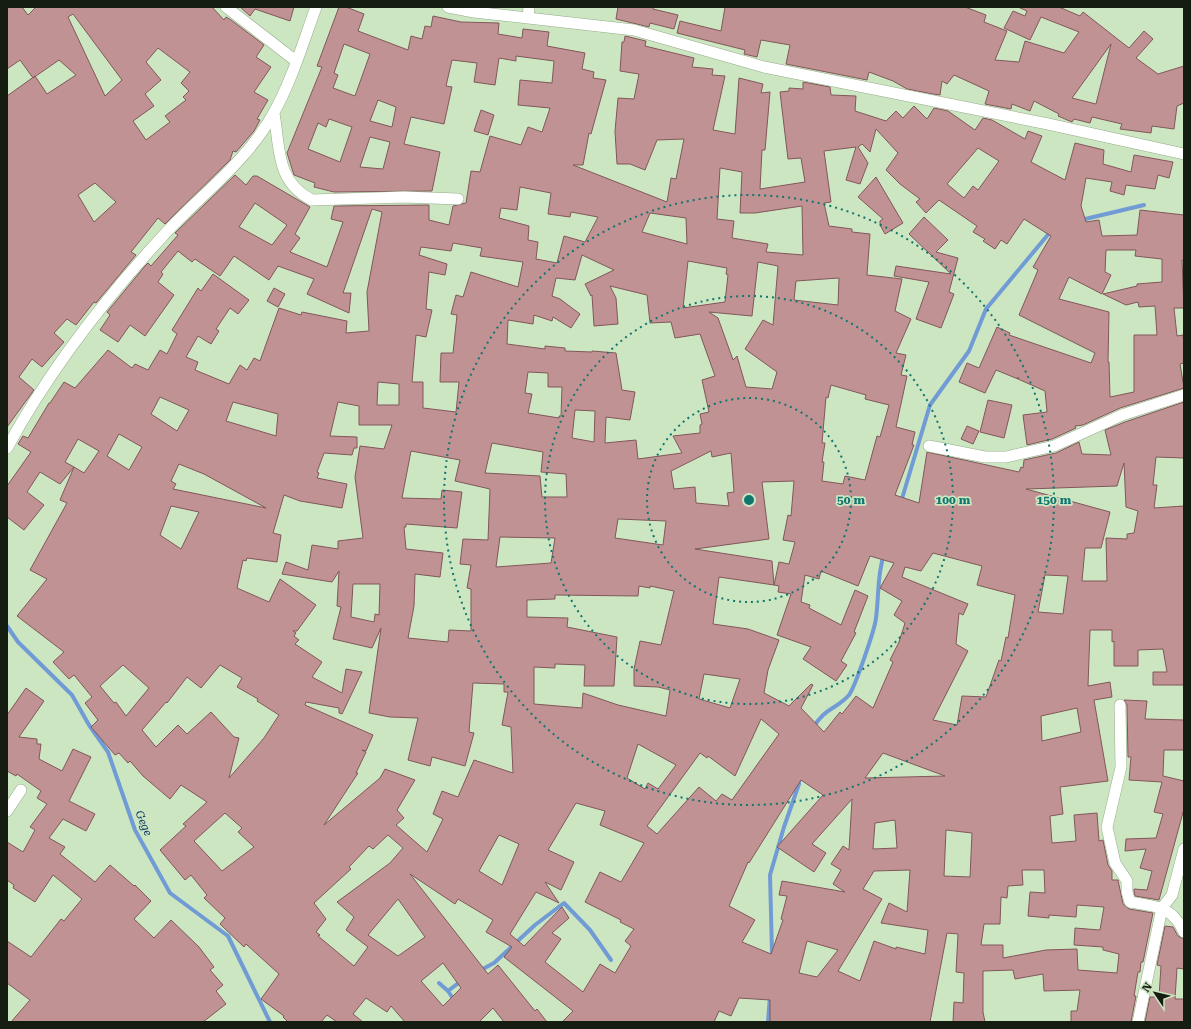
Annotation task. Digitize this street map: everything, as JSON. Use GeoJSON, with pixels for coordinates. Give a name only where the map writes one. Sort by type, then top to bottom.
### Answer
{"type":"FeatureCollection","features":[{"type":"Feature","properties":{"kind":"street"},"geometry":{"type":"LineString","coordinates":[[226,7],[296,61]]}},
{"type":"Feature","properties":{"kind":"street"},"geometry":{"type":"LineString","coordinates":[[7,448],[28,410],[88,324],[162,236],[255,141],[274,113],[296,61],[316,7]]}},
{"type":"Feature","properties":{"kind":"street"},"geometry":{"type":"LineString","coordinates":[[448,7],[528,13],[634,30],[704,52],[771,69],[1048,124],[1184,154]]}},
{"type":"Feature","properties":{"kind":"street"},"geometry":{"type":"LineString","coordinates":[[274,113],[284,172],[292,186],[300,194],[312,200],[404,197],[458,199]]}},
{"type":"Feature","properties":{"kind":"street"},"geometry":{"type":"LineString","coordinates":[[930,446],[985,456],[1006,457],[1054,446],[1122,414],[1184,395]]}},
{"type":"Feature","properties":{"kind":"street"},"geometry":{"type":"LineString","coordinates":[[1120,705],[1121,767],[1107,827],[1116,864],[1127,881],[1127,892],[1130,902],[1162,908],[1174,915],[1184,932]]}},
{"type":"Feature","properties":{"kind":"street"},"geometry":{"type":"LineString","coordinates":[[7,811],[21,790]]}},
{"type":"Feature","properties":{"kind":"street"},"geometry":{"type":"LineString","coordinates":[[1138,1022],[1162,908],[1172,895],[1184,849]]}},
{"type":"Feature","properties":{"kind":"building"},"geometry":{"type":"Polygon","coordinates":[[[7,7],[22,7],[28,15],[36,7],[212,7],[224,20],[226,17],[231,20],[264,45],[256,57],[271,67],[254,92],[268,100],[257,119],[260,120],[254,131],[236,152],[233,151],[230,160],[165,224],[158,218],[131,252],[136,255],[96,303],[94,302],[76,325],[67,319],[54,333],[64,342],[42,367],[32,359],[19,377],[34,390],[7,427],[7,96],[33,78],[20,60],[7,69],[7,7]],[[73,14],[68,17],[105,96],[122,80],[73,14]],[[158,48],[146,62],[161,80],[145,94],[154,106],[133,121],[146,140],[170,122],[165,116],[186,100],[183,97],[189,91],[181,83],[190,72],[158,48]],[[59,60],[35,76],[47,94],[76,75],[59,60]],[[95,183],[78,195],[94,222],[116,202],[95,183]]]}},
{"type":"Feature","properties":{"kind":"building"},"geometry":{"type":"Polygon","coordinates":[[[240,7],[294,7],[290,21],[255,9],[250,16],[240,7]]]}},
{"type":"Feature","properties":{"kind":"building"},"geometry":{"type":"Polygon","coordinates":[[[339,7],[346,7],[364,14],[358,31],[408,50],[411,36],[422,39],[425,26],[431,27],[433,16],[461,22],[499,23],[498,34],[522,38],[523,29],[549,32],[547,46],[585,53],[582,69],[594,72],[593,78],[606,80],[591,134],[589,133],[583,165],[573,165],[667,202],[671,178],[676,179],[684,139],[657,140],[645,170],[630,164],[617,164],[615,131],[618,98],[634,99],[639,74],[620,71],[622,42],[624,42],[625,36],[646,41],[645,46],[694,58],[692,67],[713,69],[712,75],[725,76],[713,130],[735,134],[739,78],[763,84],[761,93],[770,92],[765,150],[762,150],[760,189],[805,182],[801,158],[788,159],[780,92],[789,91],[789,88],[803,89],[803,82],[830,87],[831,95],[856,96],[855,111],[886,121],[896,111],[903,118],[914,106],[927,119],[934,108],[948,111],[975,130],[983,118],[992,120],[1025,139],[1028,131],[1042,136],[1031,162],[1065,180],[1075,143],[1104,150],[1103,164],[1131,172],[1134,155],[1173,162],[1169,178],[1158,175],[1155,189],[1126,185],[1124,195],[1110,191],[1112,182],[1086,178],[1081,206],[1086,222],[1099,220],[1102,236],[1137,235],[1140,210],[1184,215],[1184,261],[1182,260],[1184,308],[1174,308],[1177,336],[1183,335],[1184,363],[1180,364],[1184,388],[1120,408],[1083,425],[1075,426],[1076,428],[1052,439],[1027,445],[1023,415],[1047,412],[1045,391],[996,370],[985,393],[959,382],[967,363],[979,368],[997,327],[1010,333],[1009,335],[1091,363],[1095,353],[1019,315],[1038,270],[1033,267],[1051,236],[1024,219],[1007,244],[1001,240],[995,249],[983,241],[985,239],[973,232],[977,226],[939,200],[926,213],[916,202],[920,199],[900,184],[886,170],[898,153],[876,129],[870,152],[862,144],[858,147],[868,163],[860,184],[846,180],[856,147],[824,151],[831,202],[824,203],[829,226],[852,229],[852,232],[870,234],[867,275],[902,279],[895,311],[911,319],[896,353],[906,355],[901,375],[907,376],[896,427],[915,432],[912,445],[914,445],[895,495],[919,503],[927,452],[1019,472],[1021,467],[1023,468],[1024,460],[1056,453],[1079,442],[1082,454],[1111,455],[1105,430],[1184,402],[1184,458],[1156,457],[1153,485],[1157,485],[1154,508],[1184,506],[1184,685],[1153,685],[1153,672],[1167,672],[1163,649],[1138,650],[1138,666],[1114,666],[1114,641],[1112,642],[1112,630],[1090,630],[1088,686],[1110,682],[1112,697],[1094,700],[1108,781],[1060,787],[1063,814],[1050,816],[1052,843],[1076,841],[1074,815],[1097,813],[1099,841],[1103,840],[1108,865],[1112,871],[1112,880],[1118,880],[1123,904],[1129,909],[1153,913],[1143,962],[1141,962],[1140,972],[1138,972],[1134,996],[1136,996],[1131,1022],[1071,1022],[1071,1011],[1077,1011],[1080,990],[1044,991],[1043,974],[1015,979],[1013,970],[983,971],[983,1012],[985,1022],[953,1022],[954,1002],[963,1003],[964,973],[956,972],[958,934],[947,933],[930,1022],[770,1022],[770,1000],[739,998],[731,1016],[719,1011],[714,1022],[562,1022],[573,1011],[504,957],[512,947],[486,932],[493,920],[458,899],[455,904],[410,874],[488,974],[498,965],[535,1011],[537,1009],[547,1022],[504,1022],[493,1008],[479,1022],[405,1022],[391,1006],[387,1012],[366,998],[353,1014],[363,1022],[337,1022],[327,1015],[321,1022],[288,1022],[283,1017],[284,1016],[261,999],[279,974],[246,944],[244,947],[220,924],[225,918],[204,898],[207,895],[191,875],[185,880],[160,850],[186,826],[183,824],[207,802],[181,785],[170,799],[143,776],[130,761],[128,763],[119,753],[115,755],[91,727],[98,720],[85,703],[92,697],[74,675],[69,679],[53,662],[64,652],[17,616],[47,579],[30,570],[67,503],[60,500],[74,467],[60,484],[40,472],[27,492],[44,505],[24,530],[7,517],[7,486],[31,452],[18,444],[23,436],[28,438],[49,403],[64,382],[75,388],[108,350],[132,368],[135,364],[148,370],[160,350],[167,354],[177,334],[172,330],[198,288],[201,291],[213,274],[249,300],[238,314],[230,308],[216,329],[219,331],[211,344],[198,336],[186,357],[198,362],[195,370],[229,384],[240,365],[247,370],[254,358],[260,361],[279,308],[301,315],[302,312],[347,321],[346,333],[369,331],[367,292],[382,212],[372,209],[343,293],[351,293],[349,313],[307,294],[314,279],[303,275],[278,266],[269,280],[234,256],[220,276],[195,259],[192,262],[178,251],[161,272],[163,274],[158,282],[174,295],[145,336],[130,325],[118,342],[100,330],[110,315],[107,312],[145,266],[148,263],[151,266],[178,235],[175,233],[235,175],[246,185],[253,176],[257,176],[310,207],[295,234],[300,238],[290,252],[327,267],[343,222],[331,219],[334,206],[429,205],[429,220],[449,225],[453,206],[466,203],[471,171],[480,172],[490,136],[521,145],[528,127],[542,132],[550,108],[518,105],[520,80],[552,83],[554,61],[516,56],[516,61],[499,58],[495,85],[474,82],[477,63],[452,60],[446,86],[452,87],[444,124],[411,117],[404,144],[440,152],[432,191],[334,192],[314,187],[315,183],[294,175],[287,153],[322,67],[317,66],[339,7]],[[344,44],[334,73],[338,75],[333,88],[355,96],[370,54],[344,44]],[[378,100],[370,121],[392,127],[396,107],[378,100]],[[329,119],[326,127],[318,123],[308,149],[340,162],[352,127],[329,119]],[[370,137],[360,167],[383,169],[390,142],[370,137]],[[978,148],[947,184],[964,198],[973,186],[978,190],[999,161],[978,148]],[[720,168],[717,219],[734,221],[732,238],[768,244],[766,252],[803,255],[802,206],[755,213],[740,213],[742,172],[720,168]],[[520,187],[517,210],[501,208],[499,218],[529,226],[528,240],[538,242],[536,259],[557,263],[564,236],[585,242],[598,217],[571,212],[570,217],[548,214],[551,193],[520,187]],[[255,203],[239,227],[272,245],[287,225],[255,203]],[[650,213],[642,232],[687,244],[686,218],[650,213]],[[453,243],[451,251],[421,247],[419,255],[447,264],[445,275],[429,272],[426,309],[432,310],[426,337],[416,335],[412,382],[423,382],[423,408],[456,412],[459,382],[440,382],[441,353],[453,353],[457,315],[451,314],[456,295],[463,297],[471,272],[518,287],[523,262],[480,256],[482,248],[453,243]],[[1106,250],[1105,272],[1111,275],[1102,294],[1069,277],[1059,299],[1109,312],[1108,362],[1110,397],[1134,392],[1134,335],[1157,335],[1155,306],[1139,307],[1138,302],[1126,305],[1103,294],[1137,286],[1137,284],[1162,282],[1162,259],[1135,256],[1136,250],[1106,250]],[[582,255],[575,280],[556,278],[552,296],[560,299],[580,314],[571,328],[553,317],[552,321],[534,315],[533,324],[508,320],[507,344],[545,349],[545,346],[565,348],[565,351],[616,353],[622,390],[635,392],[630,420],[606,417],[605,443],[636,440],[638,459],[682,453],[673,436],[700,433],[700,425],[702,424],[700,414],[709,412],[702,380],[715,376],[700,334],[675,338],[671,322],[650,323],[647,295],[610,286],[616,298],[618,324],[594,326],[592,295],[591,296],[585,284],[614,270],[582,255]],[[688,261],[683,308],[725,302],[728,275],[726,274],[727,268],[688,261]],[[758,262],[752,316],[709,312],[718,318],[733,360],[737,356],[746,387],[772,389],[777,372],[745,349],[763,320],[773,325],[778,266],[758,262]],[[839,278],[796,281],[794,300],[838,305],[839,278]],[[528,372],[525,393],[532,394],[528,413],[559,418],[559,416],[561,416],[562,387],[548,387],[548,373],[528,372]],[[378,382],[377,405],[399,405],[399,384],[378,382]],[[831,385],[828,398],[826,397],[822,443],[825,443],[822,462],[824,462],[822,481],[843,484],[845,476],[865,480],[877,436],[880,437],[889,405],[865,399],[866,395],[831,385]],[[160,397],[151,414],[177,431],[189,410],[160,397]],[[233,402],[226,421],[276,436],[278,414],[233,402]],[[338,402],[330,436],[357,437],[357,448],[354,448],[352,455],[324,453],[317,472],[319,473],[317,478],[347,484],[342,508],[300,501],[284,495],[273,533],[281,535],[277,562],[247,558],[246,561],[243,560],[237,588],[269,602],[280,579],[316,605],[297,631],[293,631],[296,633],[294,636],[299,640],[295,644],[322,662],[312,677],[342,693],[346,669],[362,672],[342,714],[339,713],[339,708],[306,702],[305,705],[373,735],[366,751],[362,750],[366,752],[356,773],[358,773],[324,825],[380,778],[385,769],[415,780],[397,810],[404,818],[396,825],[427,852],[443,819],[433,814],[442,791],[458,797],[474,760],[513,773],[511,727],[502,725],[508,692],[504,692],[504,684],[473,683],[469,732],[474,733],[465,766],[432,757],[430,766],[408,760],[418,718],[390,717],[369,713],[381,628],[372,648],[333,639],[341,607],[337,606],[339,571],[332,582],[282,574],[286,562],[308,570],[312,545],[338,549],[338,541],[363,538],[355,477],[360,446],[384,449],[392,425],[359,425],[359,406],[338,402]],[[575,410],[572,438],[594,442],[595,411],[575,410]],[[119,434],[107,456],[129,470],[142,447],[119,434]],[[78,439],[65,462],[84,473],[99,451],[78,439]],[[492,443],[485,473],[540,476],[542,497],[567,497],[566,474],[541,472],[543,452],[492,443]],[[411,451],[402,498],[441,499],[442,490],[462,492],[457,528],[406,524],[406,527],[404,527],[406,549],[443,553],[440,577],[415,574],[414,606],[408,638],[448,642],[449,630],[471,631],[471,589],[467,588],[471,565],[460,564],[463,539],[488,540],[490,489],[455,481],[460,460],[411,451]],[[711,451],[671,471],[674,489],[695,487],[696,503],[729,506],[727,493],[734,492],[731,453],[712,457],[711,451]],[[1124,463],[1117,486],[1026,489],[1110,512],[1101,548],[1085,548],[1082,581],[1107,581],[1106,538],[1127,539],[1127,534],[1134,533],[1138,511],[1126,507],[1124,463]],[[179,464],[171,481],[176,484],[173,489],[266,508],[204,474],[179,464]],[[794,481],[762,482],[769,539],[695,549],[772,561],[774,585],[779,562],[789,564],[795,542],[783,540],[788,515],[791,516],[794,481]],[[171,506],[160,535],[181,549],[199,512],[171,506]],[[618,519],[615,538],[663,545],[666,521],[618,519]],[[500,537],[496,567],[551,563],[555,538],[500,537]],[[933,553],[921,571],[905,567],[902,577],[968,604],[963,615],[959,613],[956,644],[968,651],[933,720],[957,725],[962,696],[986,697],[999,660],[1001,661],[1006,637],[1008,638],[1015,595],[977,585],[982,566],[933,553]],[[870,556],[858,586],[821,571],[819,579],[805,575],[801,602],[810,605],[809,608],[841,625],[855,590],[868,596],[854,632],[856,633],[841,661],[847,665],[836,681],[803,659],[811,647],[777,635],[791,594],[778,592],[779,586],[719,577],[713,624],[748,629],[779,640],[768,670],[764,693],[789,706],[811,684],[813,685],[801,708],[824,732],[840,712],[842,714],[856,696],[873,708],[893,662],[890,660],[899,642],[905,623],[894,615],[902,601],[880,588],[894,563],[870,556]],[[1045,575],[1038,612],[1063,614],[1068,576],[1045,575]],[[353,584],[351,617],[374,622],[375,614],[379,615],[380,584],[353,584]],[[639,586],[638,596],[555,595],[555,599],[527,600],[527,617],[568,618],[567,627],[617,637],[614,686],[584,686],[585,665],[555,664],[555,668],[534,667],[534,704],[582,708],[583,693],[618,705],[666,716],[670,690],[658,687],[634,686],[634,669],[640,641],[661,645],[674,591],[650,586],[650,588],[639,586]],[[123,665],[100,686],[114,703],[116,702],[126,716],[149,688],[123,665]],[[220,665],[201,688],[187,677],[167,703],[166,702],[142,730],[156,747],[178,725],[187,734],[211,712],[234,737],[239,738],[229,778],[264,738],[279,715],[257,701],[258,699],[237,687],[242,678],[220,665]],[[704,674],[699,699],[730,708],[740,679],[704,674]],[[1077,708],[1041,716],[1042,741],[1081,732],[1077,708]],[[761,719],[735,776],[708,756],[707,758],[700,753],[647,826],[657,834],[699,787],[716,801],[722,794],[732,800],[779,734],[761,719]],[[638,744],[627,778],[645,789],[648,783],[658,789],[676,765],[638,744]],[[883,753],[865,778],[945,776],[883,753]],[[801,780],[749,863],[748,862],[729,906],[755,920],[742,942],[771,954],[783,920],[781,919],[787,896],[779,895],[782,881],[845,892],[833,884],[841,870],[831,864],[843,846],[849,850],[852,799],[812,844],[826,853],[814,872],[777,847],[823,795],[801,780]],[[576,803],[548,850],[574,862],[561,890],[545,882],[559,903],[536,892],[510,934],[524,946],[562,907],[569,918],[552,933],[561,939],[545,962],[583,992],[600,964],[615,973],[631,946],[625,941],[634,929],[620,922],[621,920],[585,902],[600,872],[621,882],[644,843],[600,825],[605,811],[576,803]],[[225,813],[194,841],[222,871],[254,847],[238,832],[242,828],[225,813]],[[895,820],[875,823],[873,849],[897,848],[895,820]],[[946,830],[944,876],[970,877],[972,833],[946,830]],[[388,835],[373,849],[369,846],[349,867],[351,869],[314,903],[326,919],[316,932],[320,935],[318,936],[354,966],[368,947],[346,930],[354,917],[337,902],[390,863],[403,848],[388,835]],[[499,835],[479,871],[502,885],[519,844],[499,835]],[[910,870],[874,871],[863,889],[882,899],[838,971],[860,981],[874,941],[896,949],[896,947],[925,954],[928,930],[881,923],[889,903],[907,912],[910,870]],[[1022,870],[1023,885],[1008,886],[1007,898],[1001,897],[1000,924],[984,924],[981,945],[1003,945],[1003,958],[1046,950],[1077,949],[1078,970],[1117,973],[1119,954],[1103,950],[1103,947],[1074,945],[1075,928],[1100,930],[1104,907],[1077,905],[1076,917],[1049,915],[1049,918],[1028,916],[1030,892],[1045,893],[1044,870],[1022,870]],[[398,899],[368,935],[398,956],[425,937],[398,899]],[[807,941],[799,973],[817,977],[838,950],[807,941]],[[443,963],[421,981],[443,1006],[461,988],[443,963]]]}},
{"type":"Feature","properties":{"kind":"building"},"geometry":{"type":"Polygon","coordinates":[[[618,7],[654,7],[653,9],[678,15],[674,29],[650,23],[649,27],[616,19],[618,7]]]}},
{"type":"Feature","properties":{"kind":"building"},"geometry":{"type":"Polygon","coordinates":[[[725,7],[965,7],[986,15],[984,22],[1007,31],[995,60],[1019,62],[1025,41],[1064,53],[1079,32],[1041,17],[1030,40],[1004,28],[1013,11],[1025,16],[1027,11],[1018,7],[1059,7],[1080,16],[1083,12],[1129,48],[1144,31],[1153,39],[1136,58],[1158,74],[1184,66],[1184,103],[1177,106],[1174,129],[1152,126],[1151,133],[1120,129],[1122,124],[1092,117],[1090,123],[1074,119],[1072,122],[1058,116],[1059,114],[1034,101],[1030,111],[1012,104],[1011,109],[985,104],[989,91],[954,75],[947,84],[942,81],[940,95],[933,94],[907,89],[893,81],[869,72],[867,80],[786,64],[790,45],[761,40],[757,57],[744,54],[745,50],[677,33],[680,21],[721,31],[725,7]],[[1111,44],[1072,98],[1096,104],[1111,44]]]}},
{"type":"Feature","properties":{"kind":"building"},"geometry":{"type":"Polygon","coordinates":[[[481,110],[494,115],[488,135],[474,131],[481,110]]]}},
{"type":"Feature","properties":{"kind":"building"},"geometry":{"type":"Polygon","coordinates":[[[876,177],[903,223],[885,234],[880,225],[880,221],[883,219],[858,197],[876,177]]]}},
{"type":"Feature","properties":{"kind":"building"},"geometry":{"type":"Polygon","coordinates":[[[924,217],[948,240],[936,252],[958,258],[949,292],[954,294],[941,328],[916,319],[929,282],[894,276],[896,266],[951,274],[909,234],[924,217]]]}},
{"type":"Feature","properties":{"kind":"building"},"geometry":{"type":"Polygon","coordinates":[[[274,288],[285,294],[278,307],[267,301],[274,288]]]}},
{"type":"Feature","properties":{"kind":"building"},"geometry":{"type":"Polygon","coordinates":[[[988,400],[1012,405],[1004,438],[980,432],[988,400]]]}},
{"type":"Feature","properties":{"kind":"building"},"geometry":{"type":"Polygon","coordinates":[[[967,426],[979,431],[973,444],[961,439],[967,426]]]}},
{"type":"Feature","properties":{"kind":"building"},"geometry":{"type":"Polygon","coordinates":[[[26,688],[44,701],[19,737],[37,739],[37,744],[41,744],[39,759],[62,771],[73,749],[91,757],[69,801],[95,814],[86,831],[63,819],[49,838],[65,847],[60,854],[95,882],[110,865],[134,886],[135,885],[151,901],[134,919],[154,938],[171,920],[199,947],[214,967],[210,970],[223,985],[216,991],[226,1004],[203,1022],[11,1022],[30,1000],[7,983],[7,941],[31,957],[61,919],[64,921],[82,899],[53,875],[35,902],[13,888],[14,885],[7,880],[7,842],[23,852],[35,830],[30,827],[47,804],[37,798],[41,791],[17,774],[16,776],[7,771],[7,715],[26,688]]]}},
{"type":"Feature","properties":{"kind":"building"},"geometry":{"type":"Polygon","coordinates":[[[1124,700],[1147,701],[1145,719],[1184,720],[1184,750],[1164,750],[1163,776],[1184,781],[1184,809],[1159,900],[1135,896],[1134,889],[1147,890],[1152,871],[1140,868],[1146,849],[1125,851],[1126,839],[1156,838],[1163,814],[1154,812],[1162,782],[1129,780],[1131,757],[1128,757],[1127,705],[1124,700]]]}},
{"type":"Feature","properties":{"kind":"building"},"geometry":{"type":"Polygon","coordinates":[[[1165,926],[1173,927],[1178,936],[1184,939],[1184,969],[1177,968],[1175,999],[1184,999],[1184,1022],[1145,1022],[1150,997],[1159,997],[1161,966],[1157,965],[1165,926]]]}},
{"type":"Feature","properties":{"kind":"waterway"},"geometry":{"type":"LineString","coordinates":[[1081,220],[1144,205]]}},
{"type":"Feature","properties":{"kind":"waterway"},"geometry":{"type":"LineString","coordinates":[[901,502],[930,405],[969,351],[986,309],[1051,231]]}},
{"type":"Feature","properties":{"kind":"waterway"},"geometry":{"type":"LineString","coordinates":[[813,728],[817,721],[826,712],[849,695],[856,681],[875,624],[880,570],[884,554]]}},
{"type":"Feature","properties":{"kind":"waterway","name":"Gege"},"geometry":{"type":"LineString","coordinates":[[7,626],[18,642],[72,695],[89,725],[108,752],[135,830],[170,893],[228,936],[270,1022]]}},
{"type":"Feature","properties":{"kind":"waterway"},"geometry":{"type":"LineString","coordinates":[[772,953],[770,875],[784,827],[799,784],[799,779]]}},
{"type":"Feature","properties":{"kind":"waterway"},"geometry":{"type":"LineString","coordinates":[[479,971],[494,963],[535,925],[564,903],[590,930],[611,960]]}},
{"type":"Feature","properties":{"kind":"waterway"},"geometry":{"type":"LineString","coordinates":[[448,991],[461,981]]}},
{"type":"Feature","properties":{"kind":"waterway"},"geometry":{"type":"LineString","coordinates":[[439,983],[448,991],[454,1000]]}},
{"type":"Feature","properties":{"kind":"waterway"},"geometry":{"type":"LineString","coordinates":[[768,1022],[770,996]]}}]}
